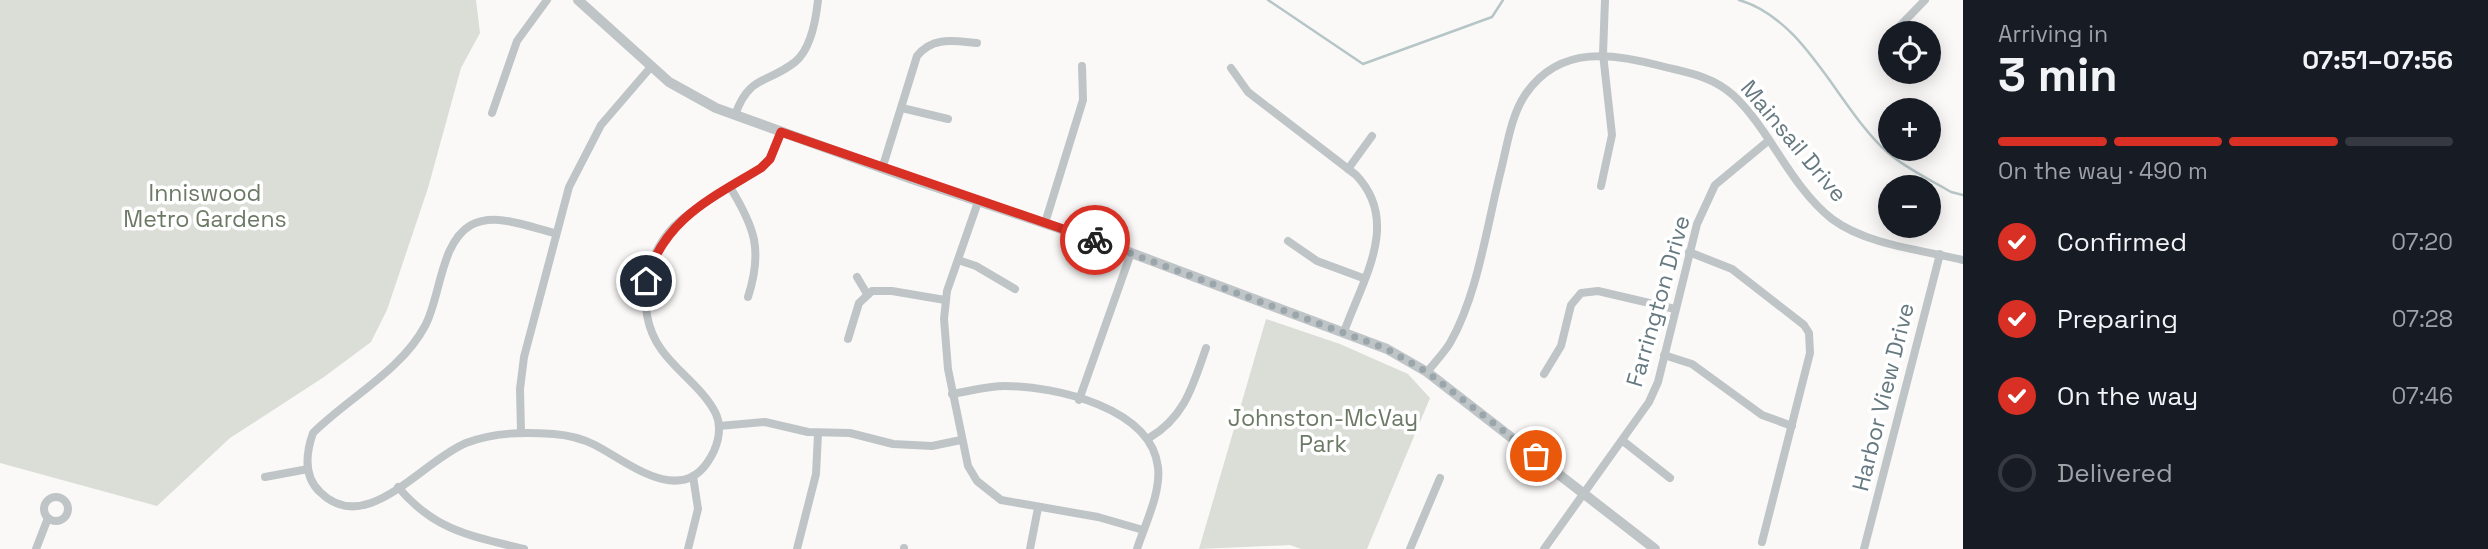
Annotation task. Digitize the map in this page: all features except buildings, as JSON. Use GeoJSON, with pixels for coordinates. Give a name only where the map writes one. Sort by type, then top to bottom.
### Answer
{"type":"FeatureCollection","features":[{"type":"Feature","properties":{"kind":"street"},"geometry":{"type":"LineString","coordinates":[[492,113],[517,41],[547,0]]}},
{"type":"Feature","properties":{"kind":"street"},"geometry":{"type":"LineString","coordinates":[[578,0],[668,82],[735,115],[882,169],[1131,253],[1387,349],[1427,372],[1656,549]]}},
{"type":"Feature","properties":{"kind":"street"},"geometry":{"type":"LineString","coordinates":[[735,115],[749,86],[797,60],[813,28],[818,0]]}},
{"type":"Feature","properties":{"kind":"street"},"geometry":{"type":"LineString","coordinates":[[1601,186],[1612,135],[1603,54],[1605,0]]}},
{"type":"Feature","properties":{"kind":"street"},"geometry":{"type":"LineString","coordinates":[[1905,21],[1925,0]]}},
{"type":"Feature","properties":{"kind":"street"},"geometry":{"type":"LineString","coordinates":[[882,169],[902,108],[912,64],[926,46],[945,40],[977,43]]}},
{"type":"Feature","properties":{"kind":"street","name":"Mainsail Drive"},"geometry":{"type":"LineString","coordinates":[[1427,372],[1449,344],[1466,309],[1511,130],[1526,94],[1555,67],[1603,54],[1696,74],[1718,83],[1735,97],[1804,191],[1832,218],[1851,230],[1872,237],[1963,260]]}},
{"type":"Feature","properties":{"kind":"street"},"geometry":{"type":"LineString","coordinates":[[1045,223],[1083,100],[1082,66]]}},
{"type":"Feature","properties":{"kind":"street"},"geometry":{"type":"LineString","coordinates":[[521,432],[520,389],[524,358],[569,187],[601,125],[650,68]]}},
{"type":"Feature","properties":{"kind":"street"},"geometry":{"type":"LineString","coordinates":[[1231,68],[1248,92],[1348,169],[1370,190],[1378,208],[1376,243],[1345,332]]}},
{"type":"Feature","properties":{"kind":"street"},"geometry":{"type":"LineString","coordinates":[[902,108],[948,119]]}},
{"type":"Feature","properties":{"kind":"street"},"geometry":{"type":"LineString","coordinates":[[555,233],[506,221],[488,220],[470,226],[455,240],[435,306],[424,328],[405,353],[313,433],[307,450],[308,469],[315,487],[322,495],[345,506],[376,503],[428,465],[468,443],[521,432],[561,434],[592,443],[653,478],[670,480],[693,476],[713,455],[719,426],[709,403],[659,347],[650,327],[646,281],[653,259],[664,239],[680,220],[761,168],[770,159],[781,132]]}},
{"type":"Feature","properties":{"kind":"street"},"geometry":{"type":"LineString","coordinates":[[1348,169],[1372,136]]}},
{"type":"Feature","properties":{"kind":"street","name":"Farrington Drive"},"geometry":{"type":"LineString","coordinates":[[1544,549],[1582,492],[1623,441],[1649,402],[1664,355],[1697,224],[1715,185],[1768,141]]}},
{"type":"Feature","properties":{"kind":"street"},"geometry":{"type":"LineString","coordinates":[[730,187],[754,229],[757,246],[748,297]]}},
{"type":"Feature","properties":{"kind":"street"},"geometry":{"type":"LineString","coordinates":[[978,202],[946,300],[943,339],[968,466],[988,492],[1014,504],[1098,517],[1143,530]]}},
{"type":"Feature","properties":{"kind":"street"},"geometry":{"type":"LineString","coordinates":[[1288,241],[1317,261],[1363,278]]}},
{"type":"Feature","properties":{"kind":"street"},"geometry":{"type":"LineString","coordinates":[[1689,252],[1732,269],[1804,325],[1809,333],[1810,353],[1762,542]]}},
{"type":"Feature","properties":{"kind":"street"},"geometry":{"type":"LineString","coordinates":[[1079,400],[1131,253]]}},
{"type":"Feature","properties":{"kind":"street","name":"Harbor View Drive"},"geometry":{"type":"LineString","coordinates":[[1864,549],[1940,254]]}},
{"type":"Feature","properties":{"kind":"street"},"geometry":{"type":"LineString","coordinates":[[958,260],[1015,289]]}},
{"type":"Feature","properties":{"kind":"street"},"geometry":{"type":"LineString","coordinates":[[857,277],[867,294]]}},
{"type":"Feature","properties":{"kind":"street"},"geometry":{"type":"LineString","coordinates":[[848,339],[859,303],[867,294],[885,290],[946,300]]}},
{"type":"Feature","properties":{"kind":"street"},"geometry":{"type":"LineString","coordinates":[[1544,374],[1561,346],[1571,305],[1581,293],[1598,291],[1675,309]]}},
{"type":"Feature","properties":{"kind":"street"},"geometry":{"type":"LineString","coordinates":[[1149,438],[1171,424],[1185,405],[1206,348]]}},
{"type":"Feature","properties":{"kind":"street"},"geometry":{"type":"LineString","coordinates":[[1664,355],[1692,364],[1762,415],[1791,426]]}},
{"type":"Feature","properties":{"kind":"street"},"geometry":{"type":"LineString","coordinates":[[953,394],[985,388],[1025,387],[1079,400],[1127,417],[1149,438],[1158,470],[1156,491],[1137,549]]}},
{"type":"Feature","properties":{"kind":"street"},"geometry":{"type":"LineString","coordinates":[[719,426],[765,422],[818,434],[850,433],[892,444],[932,446],[961,440]]}},
{"type":"Feature","properties":{"kind":"street"},"geometry":{"type":"LineString","coordinates":[[797,549],[816,474],[818,434]]}},
{"type":"Feature","properties":{"kind":"street"},"geometry":{"type":"LineString","coordinates":[[1623,441],[1670,478]]}},
{"type":"Feature","properties":{"kind":"street"},"geometry":{"type":"LineString","coordinates":[[265,477],[308,469]]}},
{"type":"Feature","properties":{"kind":"street"},"geometry":{"type":"LineString","coordinates":[[688,549],[698,509],[693,476]]}},
{"type":"Feature","properties":{"kind":"street"},"geometry":{"type":"LineString","coordinates":[[1410,549],[1440,478]]}},
{"type":"Feature","properties":{"kind":"street"},"geometry":{"type":"LineString","coordinates":[[398,487],[432,520],[455,532],[524,549]]}},
{"type":"Feature","properties":{"kind":"street"},"geometry":{"type":"LineString","coordinates":[[1030,549],[1038,508]]}},
{"type":"Feature","properties":{"kind":"street"},"geometry":{"type":"LineString","coordinates":[[36,549],[48,518]]}},
{"type":"Feature","properties":{"kind":"green space","name":"Inniswood Metro Gardens"},"geometry":{"type":"Polygon","coordinates":[[[0,0],[476,0],[480,33],[461,68],[428,188],[387,310],[371,342],[324,377],[230,438],[157,506],[0,463],[0,0]]]}},
{"type":"Feature","properties":{"kind":"green space","name":"Johnston-McVay Park"},"geometry":{"type":"Polygon","coordinates":[[[1266,319],[1340,344],[1408,374],[1430,398],[1367,549],[1301,549],[1290,545],[1199,549],[1266,319]]]}},
{"type":"Feature","properties":{"kind":"waterway"},"geometry":{"type":"LineString","coordinates":[[1268,0],[1363,64],[1492,17],[1503,0]]}},
{"type":"Feature","properties":{"kind":"waterway"},"geometry":{"type":"LineString","coordinates":[[1739,0],[1763,10],[1784,26],[1820,67],[1869,134],[1887,152],[1951,192],[1963,195]]}},
{"type":"Feature","properties":{"kind":"way so far"},"geometry":{"type":"LineString","coordinates":[[1095,240],[1387,349],[1427,372],[1536,456]]}},
{"type":"Feature","properties":{"kind":"route"},"geometry":{"type":"LineString","coordinates":[[646,281],[653,259],[664,239],[680,220],[761,168],[770,159],[781,132],[1095,240]]}}]}
